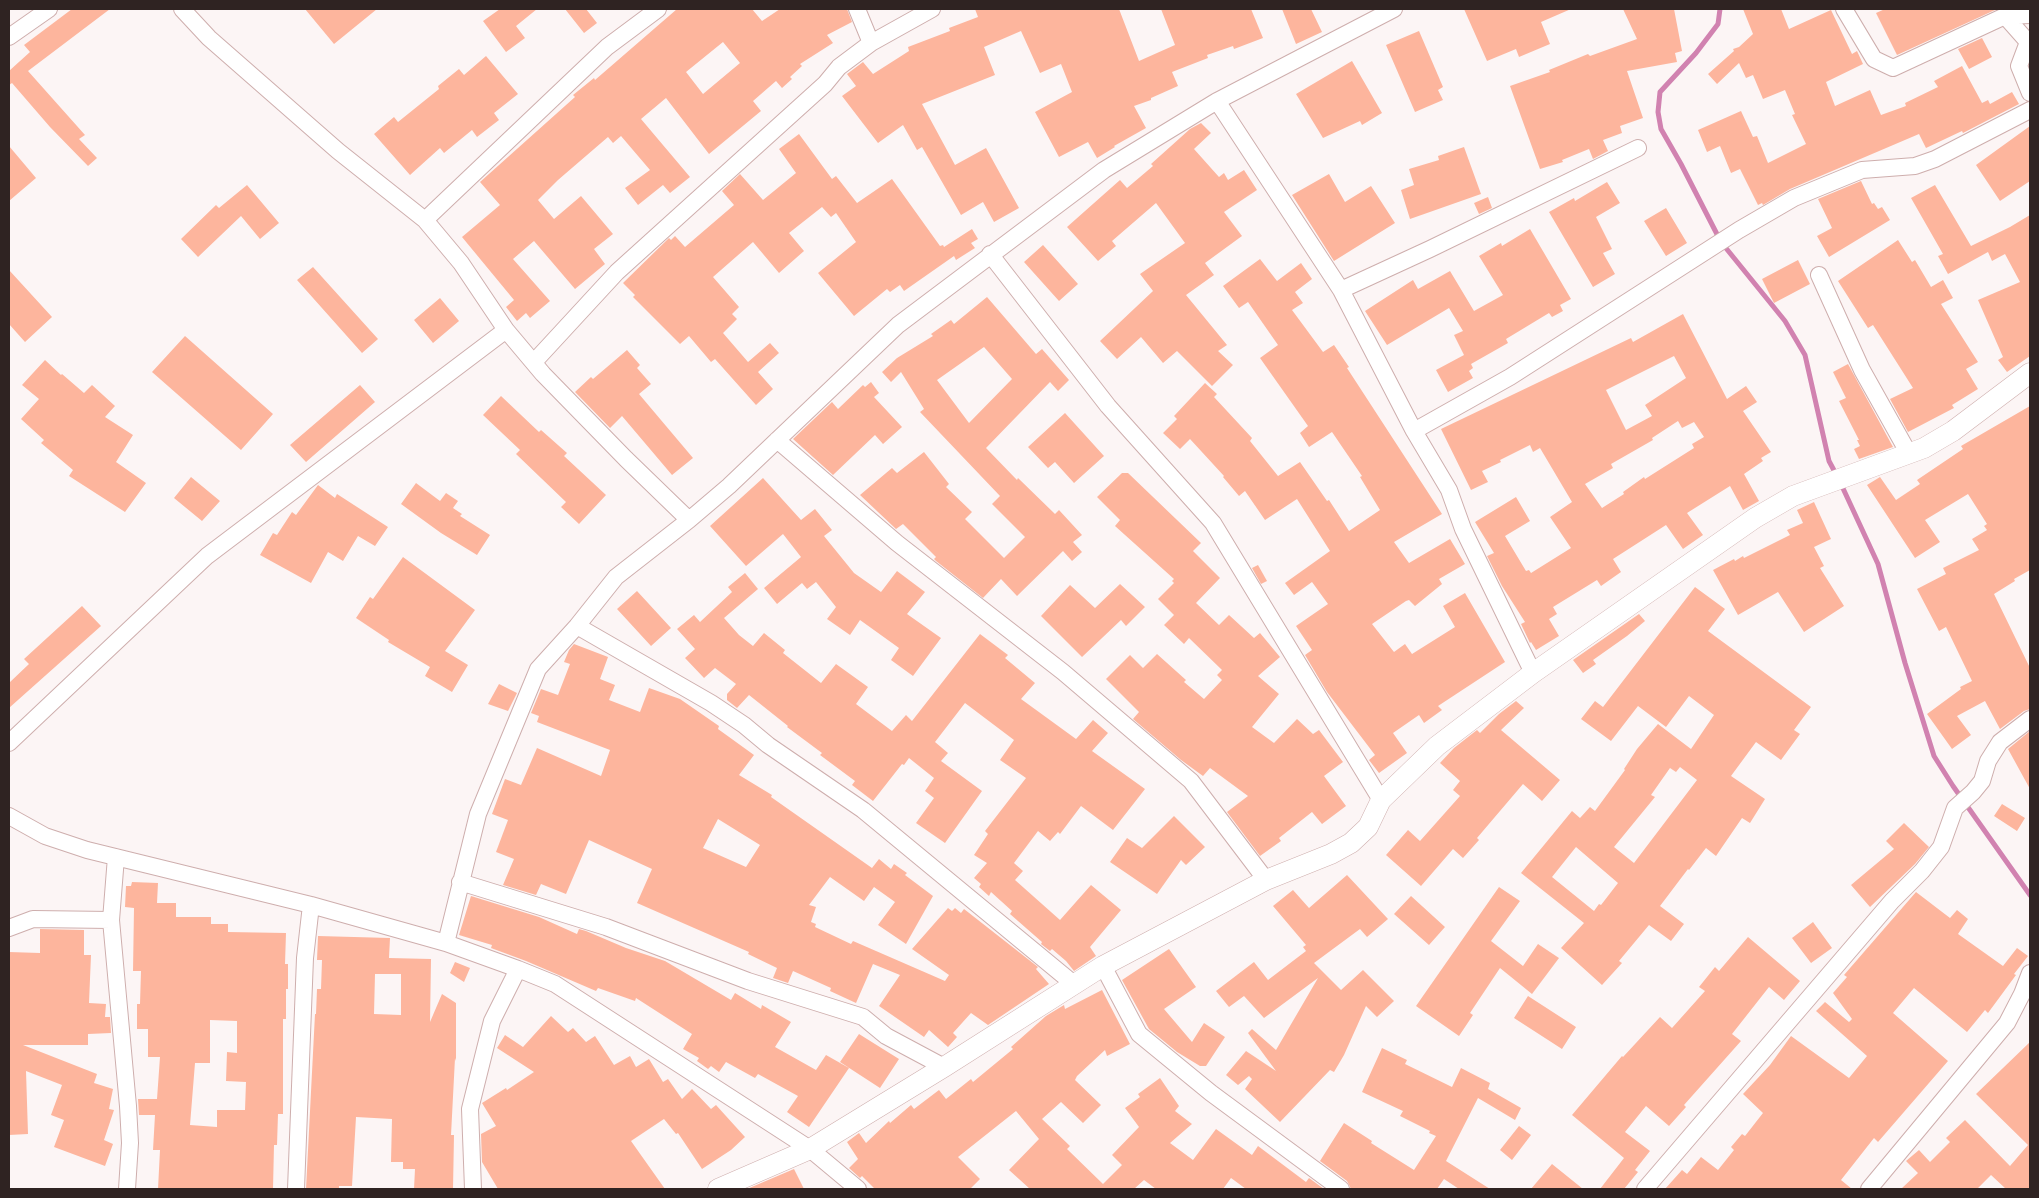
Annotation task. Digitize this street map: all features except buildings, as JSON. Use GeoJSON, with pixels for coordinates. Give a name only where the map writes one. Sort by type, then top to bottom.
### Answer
{"type":"FeatureCollection","features":[{"type":"Feature","properties":{"kind":"street"},"geometry":{"type":"LineString","coordinates":[[9,37],[49,9]]}},
{"type":"Feature","properties":{"kind":"street"},"geometry":{"type":"LineString","coordinates":[[182,9],[209,38],[338,151],[425,220],[461,263],[506,330],[534,362],[626,459],[689,520]]}},
{"type":"Feature","properties":{"kind":"street"},"geometry":{"type":"LineString","coordinates":[[425,220],[607,47],[658,9]]}},
{"type":"Feature","properties":{"kind":"street"},"geometry":{"type":"LineString","coordinates":[[857,9],[871,44]]}},
{"type":"Feature","properties":{"kind":"street"},"geometry":{"type":"LineString","coordinates":[[534,362],[617,272],[825,84],[839,67],[871,44],[932,9]]}},
{"type":"Feature","properties":{"kind":"street"},"geometry":{"type":"LineString","coordinates":[[446,943],[478,814],[538,669],[578,626],[616,577],[729,486],[898,325],[1104,170],[1217,101],[1394,9]]}},
{"type":"Feature","properties":{"kind":"street"},"geometry":{"type":"LineString","coordinates":[[1844,9],[1874,59],[1893,68],[2005,16],[2030,15]]}},
{"type":"Feature","properties":{"kind":"street"},"geometry":{"type":"LineString","coordinates":[[2005,16],[2028,42],[2019,66],[2030,93]]}},
{"type":"Feature","properties":{"kind":"street"},"geometry":{"type":"LineString","coordinates":[[1217,101],[1341,290],[1414,430],[1448,490],[1463,529],[1533,673]]}},
{"type":"Feature","properties":{"kind":"street"},"geometry":{"type":"LineString","coordinates":[[1414,430],[1510,377],[1739,230],[1794,198],[1862,170],[1914,166],[1935,159],[2030,110]]}},
{"type":"Feature","properties":{"kind":"street"},"geometry":{"type":"LineString","coordinates":[[1341,290],[1638,148]]}},
{"type":"Feature","properties":{"kind":"street"},"geometry":{"type":"LineString","coordinates":[[990,254],[1108,406],[1213,523],[1381,800]]}},
{"type":"Feature","properties":{"kind":"street"},"geometry":{"type":"LineString","coordinates":[[1819,275],[1862,370],[1909,454]]}},
{"type":"Feature","properties":{"kind":"street"},"geometry":{"type":"LineString","coordinates":[[9,743],[207,556],[506,330]]}},
{"type":"Feature","properties":{"kind":"street"},"geometry":{"type":"LineString","coordinates":[[718,1189],[810,1149],[1103,966],[1266,880],[1331,854],[1351,843],[1368,827],[1381,800],[1436,746],[1533,673],[1755,518],[1793,496],[1909,454],[1953,431],[2030,373]]}},
{"type":"Feature","properties":{"kind":"street"},"geometry":{"type":"LineString","coordinates":[[777,440],[897,543],[1063,672],[1191,781],[1266,880]]}},
{"type":"Feature","properties":{"kind":"street"},"geometry":{"type":"LineString","coordinates":[[578,626],[711,702],[744,725],[768,745],[863,810],[1075,985]]}},
{"type":"Feature","properties":{"kind":"street"},"geometry":{"type":"LineString","coordinates":[[1645,1189],[1892,901],[1922,871],[1941,847],[1955,808],[1982,781],[1988,761],[2000,742],[2030,719]]}},
{"type":"Feature","properties":{"kind":"street"},"geometry":{"type":"LineString","coordinates":[[9,816],[45,836],[116,857],[310,905],[446,943],[555,984],[810,1149],[858,1189]]}},
{"type":"Feature","properties":{"kind":"street"},"geometry":{"type":"LineString","coordinates":[[116,857],[110,920],[128,1106],[130,1143],[127,1189]]}},
{"type":"Feature","properties":{"kind":"street"},"geometry":{"type":"LineString","coordinates":[[460,882],[606,927],[748,981],[863,1017],[886,1036],[944,1067]]}},
{"type":"Feature","properties":{"kind":"street"},"geometry":{"type":"LineString","coordinates":[[296,1189],[305,958],[310,905]]}},
{"type":"Feature","properties":{"kind":"street"},"geometry":{"type":"LineString","coordinates":[[9,928],[33,919],[110,920]]}},
{"type":"Feature","properties":{"kind":"street"},"geometry":{"type":"LineString","coordinates":[[1103,966],[1139,1034],[1210,1093],[1341,1189]]}},
{"type":"Feature","properties":{"kind":"street"},"geometry":{"type":"LineString","coordinates":[[473,1189],[470,1109],[492,1021],[518,969]]}},
{"type":"Feature","properties":{"kind":"street"},"geometry":{"type":"LineString","coordinates":[[1869,1189],[2007,1023],[2022,994],[2030,973]]}},
{"type":"Feature","properties":{"kind":"waterway"},"geometry":{"type":"LineString","coordinates":[[1720,9],[1718,24],[1696,53],[1660,92],[1658,112],[1661,129],[1721,242],[1785,321],[1805,355],[1829,461],[1837,476]]}},
{"type":"Feature","properties":{"kind":"waterway"},"geometry":{"type":"LineString","coordinates":[[1841,484],[1878,564],[1905,663],[1934,756],[2030,895]]}}]}
